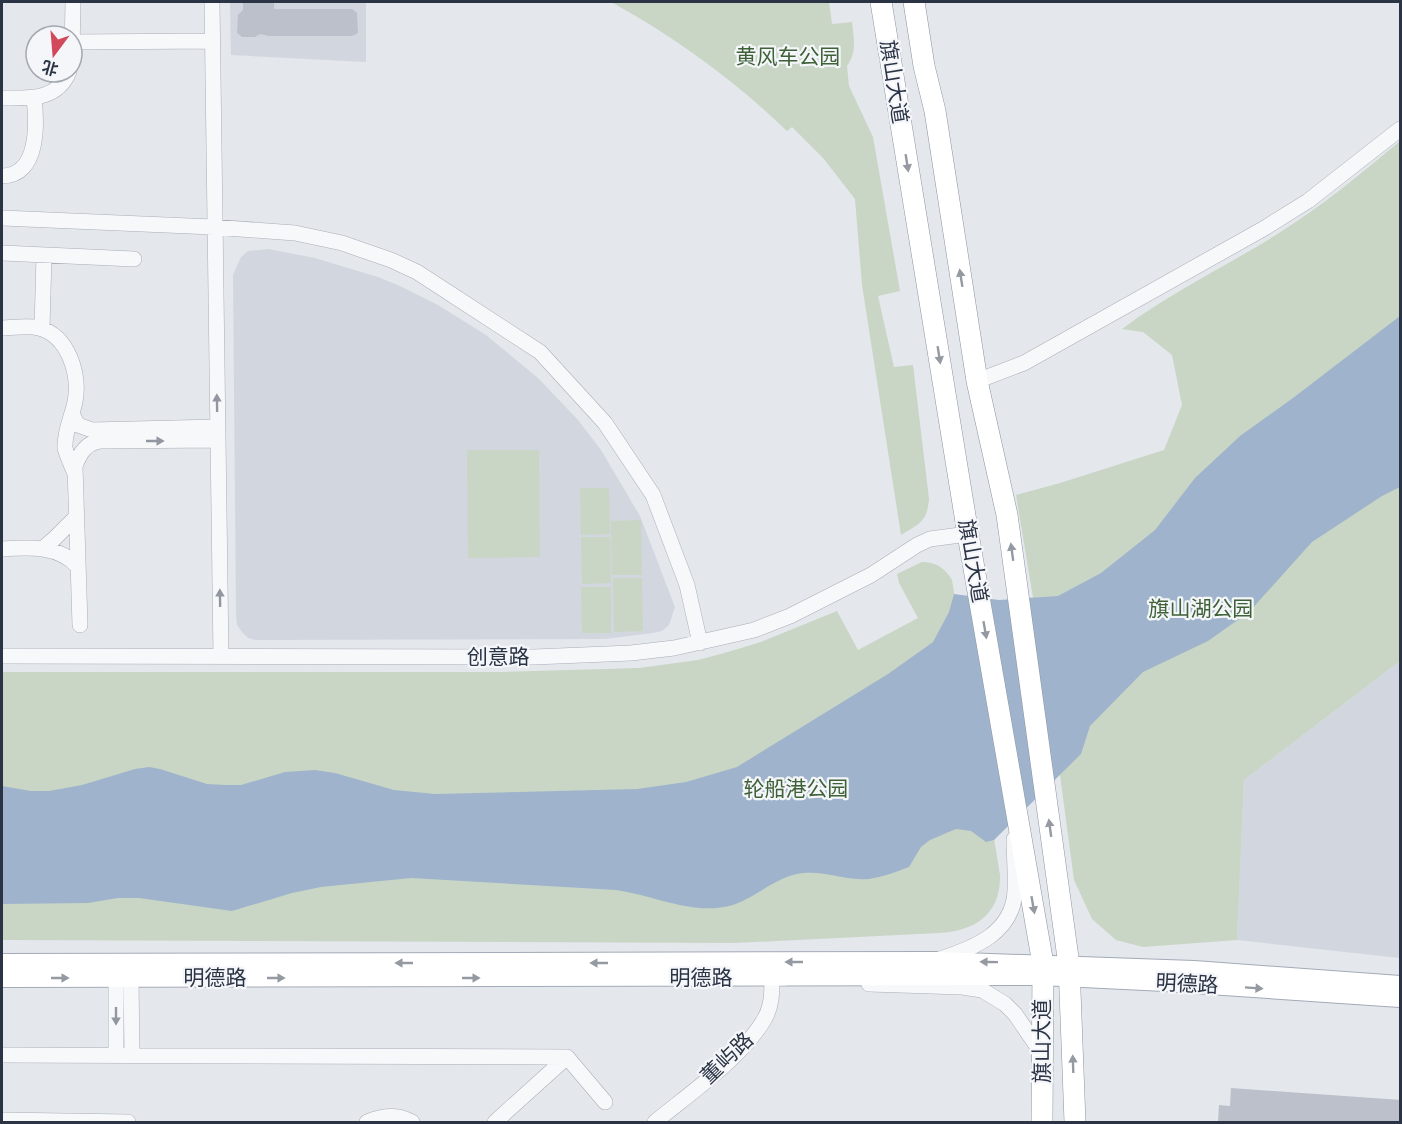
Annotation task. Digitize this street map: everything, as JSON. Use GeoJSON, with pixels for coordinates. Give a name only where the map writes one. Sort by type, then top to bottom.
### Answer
{"type":"FeatureCollection","features":[{"type":"Feature","properties":{"kind":"highway","name":"旗山大道"},"geometry":{"type":"LineString","coordinates":[[880,2],[1042,970],[1042,1122]]}},
{"type":"Feature","properties":{"kind":"highway","name":"旗山大道"},"geometry":{"type":"LineString","coordinates":[[914,2],[934,111],[977,381],[1007,515],[1070,971],[1075,1122]]}},
{"type":"Feature","properties":{"kind":"highway"},"geometry":{"type":"LineString","coordinates":[[922,2],[924,66]]}},
{"type":"Feature","properties":{"kind":"main road"},"geometry":{"type":"LineString","coordinates":[[2,963],[935,961],[1042,970]]}},
{"type":"Feature","properties":{"kind":"main road","name":"明德路"},"geometry":{"type":"LineString","coordinates":[[2,978],[772,978],[1042,970],[1194,970],[1401,985]]}},
{"type":"Feature","properties":{"kind":"main road","name":"明德路"},"geometry":{"type":"LineString","coordinates":[[1070,971],[1401,998]]}},
{"type":"Feature","properties":{"kind":"street"},"geometry":{"type":"LineString","coordinates":[[72,24],[73,2]]}},
{"type":"Feature","properties":{"kind":"street"},"geometry":{"type":"LineString","coordinates":[[212,2],[220,656]]}},
{"type":"Feature","properties":{"kind":"street"},"geometry":{"type":"LineString","coordinates":[[84,42],[212,41]]}},
{"type":"Feature","properties":{"kind":"street"},"geometry":{"type":"LineString","coordinates":[[2,98],[45,96],[62,84]]}},
{"type":"Feature","properties":{"kind":"street"},"geometry":{"type":"LineString","coordinates":[[2,176],[15,174],[21,170],[32,152],[36,125],[34,98]]}},
{"type":"Feature","properties":{"kind":"street"},"geometry":{"type":"LineString","coordinates":[[977,381],[1024,363],[1263,229],[1308,201],[1401,129]]}},
{"type":"Feature","properties":{"kind":"street"},"geometry":{"type":"LineString","coordinates":[[2,218],[296,233],[342,243],[391,260],[417,272],[540,352],[604,423],[653,495],[687,585],[700,644]]}},
{"type":"Feature","properties":{"kind":"street"},"geometry":{"type":"LineString","coordinates":[[2,253],[134,259]]}},
{"type":"Feature","properties":{"kind":"street"},"geometry":{"type":"LineString","coordinates":[[42,329],[44,255]]}},
{"type":"Feature","properties":{"kind":"street"},"geometry":{"type":"LineString","coordinates":[[2,328],[42,329],[64,347],[75,370],[76,385],[65,448],[75,474]]}},
{"type":"Feature","properties":{"kind":"street"},"geometry":{"type":"LineString","coordinates":[[72,414],[78,425],[92,430],[218,434]]}},
{"type":"Feature","properties":{"kind":"street"},"geometry":{"type":"LineString","coordinates":[[80,625],[75,465],[84,449],[94,442],[218,434]]}},
{"type":"Feature","properties":{"kind":"street"},"geometry":{"type":"LineString","coordinates":[[42,549],[77,516]]}},
{"type":"Feature","properties":{"kind":"street","name":"创意路"},"geometry":{"type":"LineString","coordinates":[[2,656],[589,656],[631,653],[700,644],[754,630],[807,608],[871,575],[905,551],[930,539],[968,534]]}},
{"type":"Feature","properties":{"kind":"street"},"geometry":{"type":"LineString","coordinates":[[2,549],[42,549],[58,552],[73,560],[78,567]]}},
{"type":"Feature","properties":{"kind":"street"},"geometry":{"type":"LineString","coordinates":[[935,961],[982,943],[995,934],[1010,913],[1016,884],[1013,791]]}},
{"type":"Feature","properties":{"kind":"street"},"geometry":{"type":"LineString","coordinates":[[116,1055],[124,978]]}},
{"type":"Feature","properties":{"kind":"street"},"geometry":{"type":"LineString","coordinates":[[124,978],[132,1055]]}},
{"type":"Feature","properties":{"kind":"street"},"geometry":{"type":"LineString","coordinates":[[772,978],[906,987],[962,987],[982,990],[1005,1004],[1015,1014],[1043,1055]]}},
{"type":"Feature","properties":{"kind":"street","name":"董屿路"},"geometry":{"type":"LineString","coordinates":[[655,1122],[733,1056],[752,1035],[766,1017],[771,1001],[772,978]]}},
{"type":"Feature","properties":{"kind":"street"},"geometry":{"type":"LineString","coordinates":[[2,1055],[567,1057],[605,1101]]}},
{"type":"Feature","properties":{"kind":"street"},"geometry":{"type":"LineString","coordinates":[[495,1122],[567,1057]]}},
{"type":"Feature","properties":{"kind":"street"},"geometry":{"type":"LineString","coordinates":[[367,1122],[392,1116],[412,1122]]}},
{"type":"Feature","properties":{"kind":"street"},"geometry":{"type":"LineString","coordinates":[[2,1120],[128,1122]]}},
{"type":"Feature","properties":{"kind":"shaded area"},"geometry":{"type":"Polygon","coordinates":[[[230,2],[366,2],[366,62],[231,55],[230,2]]]}},
{"type":"Feature","properties":{"kind":"shaded area"},"geometry":{"type":"Polygon","coordinates":[[[268,249],[315,258],[400,286],[438,305],[486,335],[538,378],[578,420],[601,450],[640,516],[675,607],[669,625],[662,631],[653,633],[605,639],[256,640],[248,638],[237,625],[236,615],[233,275],[241,257],[248,251],[268,249]]]}},
{"type":"Feature","properties":{"kind":"shaded area"},"geometry":{"type":"Polygon","coordinates":[[[1400,661],[1400,958],[1237,940],[1244,780],[1400,661]]]}},
{"type":"Feature","properties":{"kind":"green space","name":"黄风车公园"},"geometry":{"type":"Polygon","coordinates":[[[611,2],[829,2],[832,24],[852,22],[854,45],[847,66],[849,86],[873,137],[900,291],[878,296],[894,367],[913,365],[929,499],[921,522],[901,535],[862,285],[855,199],[823,158],[792,127],[787,131],[703,60],[611,2]]]}},
{"type":"Feature","properties":{"kind":"green space","name":"旗山湖公园"},"geometry":{"type":"Polygon","coordinates":[[[1400,141],[1400,661],[1244,780],[1237,940],[1143,947],[1116,940],[1092,919],[1074,880],[1050,700],[1016,495],[1164,450],[1182,405],[1172,355],[1143,332],[1122,329],[1179,291],[1295,223],[1400,141]]]}},
{"type":"Feature","properties":{"kind":"green space"},"geometry":{"type":"Polygon","coordinates":[[[467,450],[539,450],[540,557],[468,558],[467,450]]]}},
{"type":"Feature","properties":{"kind":"green space"},"geometry":{"type":"Polygon","coordinates":[[[580,488],[609,488],[610,534],[581,535],[580,488]]]}},
{"type":"Feature","properties":{"kind":"green space"},"geometry":{"type":"Polygon","coordinates":[[[641,520],[642,575],[612,575],[611,521],[641,520]]]}},
{"type":"Feature","properties":{"kind":"green space"},"geometry":{"type":"Polygon","coordinates":[[[581,537],[610,537],[611,583],[582,584],[581,537]]]}},
{"type":"Feature","properties":{"kind":"green space","name":"轮船港公园"},"geometry":{"type":"Polygon","coordinates":[[[922,562],[940,566],[952,580],[1000,875],[999,889],[991,910],[983,918],[964,929],[939,933],[734,943],[2,940],[2,672],[502,672],[639,668],[698,660],[728,652],[761,642],[837,611],[858,650],[918,618],[899,583],[897,574],[922,562]]]}},
{"type":"Feature","properties":{"kind":"green space"},"geometry":{"type":"Polygon","coordinates":[[[613,578],[642,578],[643,631],[614,632],[613,578]]]}},
{"type":"Feature","properties":{"kind":"green space"},"geometry":{"type":"Polygon","coordinates":[[[581,587],[611,587],[611,633],[582,633],[581,587]]]}},
{"type":"Feature","properties":{"kind":"water"},"geometry":{"type":"Polygon","coordinates":[[[1400,316],[1400,487],[1382,496],[1312,542],[1249,612],[1208,641],[1143,672],[1090,726],[1081,754],[994,840],[986,842],[971,831],[956,829],[930,840],[921,847],[909,867],[894,872],[869,879],[812,873],[794,875],[775,882],[739,903],[715,908],[686,906],[616,890],[411,878],[321,887],[232,911],[139,898],[118,898],[88,903],[2,904],[2,786],[31,791],[49,791],[82,785],[149,767],[207,784],[225,785],[241,785],[285,772],[315,770],[335,773],[394,790],[435,794],[637,789],[686,782],[737,767],[888,674],[933,642],[949,612],[954,594],[999,600],[1058,596],[1101,573],[1155,530],[1195,478],[1240,436],[1400,316]]]}},
{"type":"Feature","properties":{"kind":"building"},"geometry":{"type":"Polygon","coordinates":[[[243,2],[274,2],[274,9],[352,9],[357,13],[358,33],[352,36],[269,36],[260,34],[255,37],[242,37],[237,33],[238,15],[243,10],[243,2]]]}},
{"type":"Feature","properties":{"kind":"building"},"geometry":{"type":"Polygon","coordinates":[[[1231,1088],[1401,1100],[1401,1122],[1218,1122],[1219,1105],[1230,1106],[1231,1088]]]}}]}
